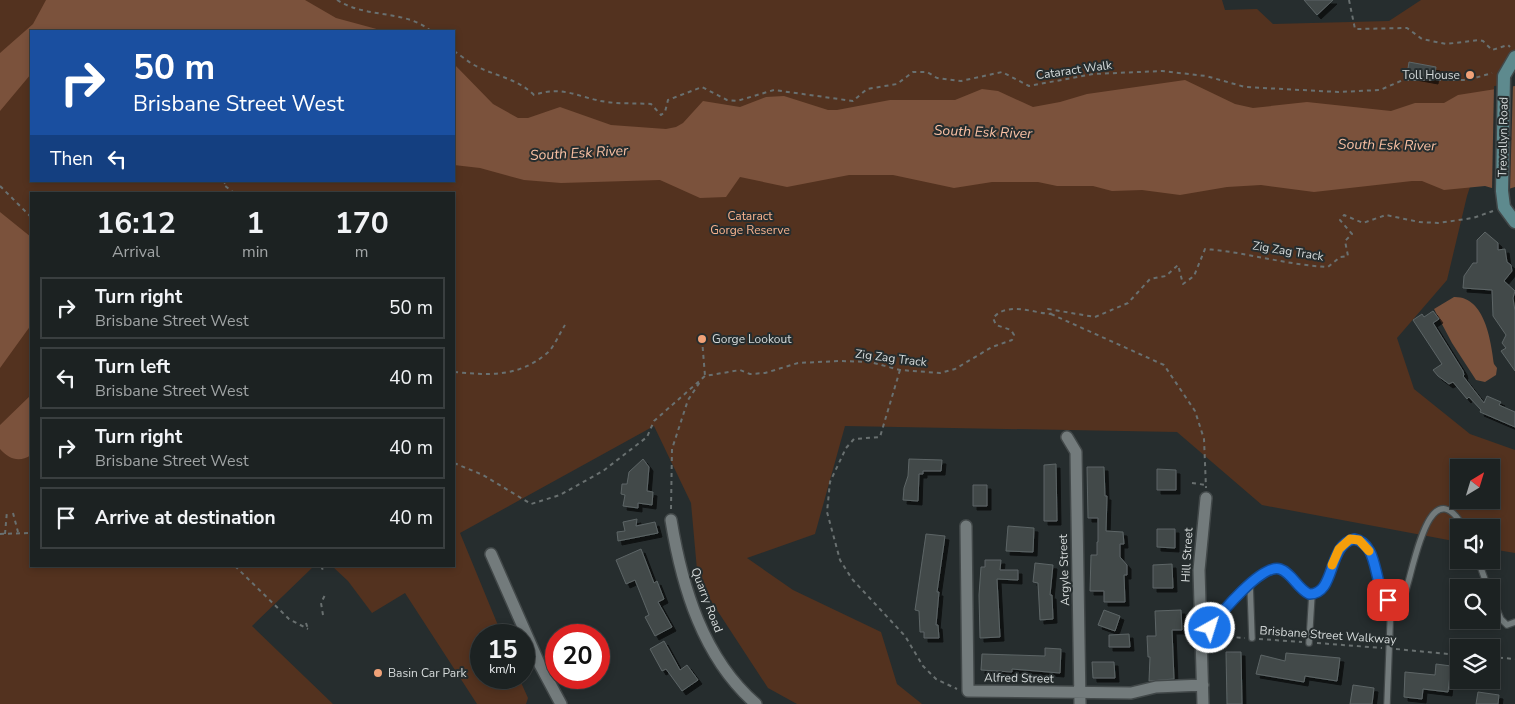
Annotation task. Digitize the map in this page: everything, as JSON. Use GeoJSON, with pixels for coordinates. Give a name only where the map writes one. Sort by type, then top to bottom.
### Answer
{"type":"FeatureCollection","features":[{"type":"Feature","properties":{"kind":"street"},"geometry":{"type":"LineString","coordinates":[[1504,75],[1512,52]]}},
{"type":"Feature","properties":{"kind":"street","name":"Trevallyn Road"},"geometry":{"type":"LineString","coordinates":[[1504,75],[1502,190],[1504,207],[1515,222]]}},
{"type":"Feature","properties":{"kind":"street","name":"Argyle Street"},"geometry":{"type":"LineString","coordinates":[[1067,437],[1076,452],[1080,698]]}},
{"type":"Feature","properties":{"kind":"street","name":"Hill Street"},"geometry":{"type":"LineString","coordinates":[[1203,704],[1199,570],[1206,498]]}},
{"type":"Feature","properties":{"kind":"street","name":"Quarry Road"},"geometry":{"type":"LineString","coordinates":[[671,520],[685,588],[704,635],[732,679],[756,704]]}},
{"type":"Feature","properties":{"kind":"street","name":"Alfred Street"},"geometry":{"type":"LineString","coordinates":[[966,526],[968,690],[1080,698],[1131,693],[1156,687],[1203,685]]}},
{"type":"Feature","properties":{"kind":"street"},"geometry":{"type":"LineString","coordinates":[[491,554],[539,663],[561,704]]}},
{"type":"Feature","properties":{"kind":"lane"},"geometry":{"type":"LineString","coordinates":[[1201,631],[1207,630],[1250,584],[1269,568],[1278,568],[1285,571],[1304,592],[1312,594],[1324,587],[1339,549],[1350,539],[1356,539],[1369,551],[1382,594],[1391,601],[1397,601],[1405,594],[1418,545],[1432,514],[1438,509],[1445,509],[1458,519]]}},
{"type":"Feature","properties":{"kind":"lane"},"geometry":{"type":"LineString","coordinates":[[1250,584],[1252,638]]}},
{"type":"Feature","properties":{"kind":"lane"},"geometry":{"type":"LineString","coordinates":[[1309,642],[1312,594]]}},
{"type":"Feature","properties":{"kind":"lane"},"geometry":{"type":"LineString","coordinates":[[1387,704],[1391,601]]}},
{"type":"Feature","properties":{"kind":"lane"},"geometry":{"type":"LineString","coordinates":[[1500,617],[1506,625],[1515,622]]}},
{"type":"Feature","properties":{"kind":"path"},"geometry":{"type":"LineString","coordinates":[[337,0],[345,5],[374,14],[399,16],[429,30]]}},
{"type":"Feature","properties":{"kind":"path"},"geometry":{"type":"LineString","coordinates":[[1349,0],[1356,29],[1407,28],[1422,39],[1446,44],[1482,40],[1492,50],[1508,45],[1512,52]]}},
{"type":"Feature","properties":{"kind":"path","name":"Cataract Walk"},"geometry":{"type":"LineString","coordinates":[[455,52],[475,65],[503,75],[528,88],[534,95],[550,90],[569,92],[607,102],[651,104],[661,115],[665,112],[668,100],[702,87],[727,100],[737,101],[774,90],[853,100],[867,88],[897,84],[913,72],[927,72],[936,78],[961,81],[1002,72],[1029,86],[1093,74],[1162,71],[1206,76],[1245,88],[1338,92],[1380,90],[1403,80],[1464,81],[1491,73],[1504,75]]}},
{"type":"Feature","properties":{"kind":"path"},"geometry":{"type":"LineString","coordinates":[[226,182],[223,184],[233,192]]}},
{"type":"Feature","properties":{"kind":"path"},"geometry":{"type":"LineString","coordinates":[[0,186],[30,216]]}},
{"type":"Feature","properties":{"kind":"path","name":"Zig Zag Track"},"geometry":{"type":"LineString","coordinates":[[1051,314],[1048,309],[1095,317],[1128,303],[1150,279],[1166,276],[1178,265],[1182,284],[1194,276],[1205,249],[1229,250],[1310,266],[1328,267],[1340,257],[1348,256],[1345,241],[1352,234],[1340,220],[1344,215],[1363,223],[1386,214],[1419,222],[1438,222],[1473,218],[1494,211]]}},
{"type":"Feature","properties":{"kind":"path","name":"Zig Zag Track"},"geometry":{"type":"LineString","coordinates":[[705,376],[740,370],[750,374],[765,374],[798,363],[840,361],[870,362],[900,370],[940,373],[955,369],[992,347],[1012,340],[1014,335],[1011,330],[996,324],[993,318],[1009,309],[1051,314]]}},
{"type":"Feature","properties":{"kind":"path"},"geometry":{"type":"LineString","coordinates":[[1051,314],[1164,365],[1195,411],[1204,439],[1206,498]]}},
{"type":"Feature","properties":{"kind":"path"},"geometry":{"type":"LineString","coordinates":[[455,372],[491,376],[517,370],[546,354],[565,325]]}},
{"type":"Feature","properties":{"kind":"path"},"geometry":{"type":"LineString","coordinates":[[455,463],[484,475],[531,504],[560,495],[603,472],[647,436],[654,421],[705,376],[702,339]]}},
{"type":"Feature","properties":{"kind":"path"},"geometry":{"type":"LineString","coordinates":[[900,370],[880,437],[862,437],[850,442],[830,482],[827,512],[840,560],[852,579],[905,636],[924,666],[936,680],[955,689],[968,690]]}},
{"type":"Feature","properties":{"kind":"path"},"geometry":{"type":"LineString","coordinates":[[671,520],[672,449],[688,400],[701,380]]}},
{"type":"Feature","properties":{"kind":"path"},"geometry":{"type":"LineString","coordinates":[[1192,483],[1206,485]]}},
{"type":"Feature","properties":{"kind":"path"},"geometry":{"type":"LineString","coordinates":[[6,534],[7,511]]}},
{"type":"Feature","properties":{"kind":"path"},"geometry":{"type":"LineString","coordinates":[[13,513],[18,532]]}},
{"type":"Feature","properties":{"kind":"path"},"geometry":{"type":"LineString","coordinates":[[0,534],[30,533]]}},
{"type":"Feature","properties":{"kind":"path"},"geometry":{"type":"LineString","coordinates":[[236,567],[289,620],[308,629],[306,623]]}},
{"type":"Feature","properties":{"kind":"path"},"geometry":{"type":"LineString","coordinates":[[322,567],[324,572]]}},
{"type":"Feature","properties":{"kind":"path"},"geometry":{"type":"LineString","coordinates":[[322,615],[321,603],[325,595]]}},
{"type":"Feature","properties":{"kind":"path","name":"Brisbane Street Walkway"},"geometry":{"type":"LineString","coordinates":[[1202,648],[1206,648],[1212,638],[1218,636],[1450,654]]}},
{"type":"Feature","properties":{"kind":"path"},"geometry":{"type":"LineString","coordinates":[[1500,657],[1515,658]]}},
{"type":"Feature","properties":{"kind":"green space","name":"Cataract Gorge Reserve"},"geometry":{"type":"Polygon","coordinates":[[[0,0],[1222,0],[1225,10],[1257,9],[1273,24],[1389,21],[1421,0],[1515,0],[1515,50],[1467,196],[1447,280],[1397,338],[1414,389],[1470,434],[1515,450],[1515,553],[1500,550],[1500,519],[1450,519],[1450,540],[1262,505],[1177,432],[845,426],[815,534],[747,558],[793,590],[881,632],[897,684],[922,704],[797,704],[768,688],[698,581],[691,503],[654,426],[460,533],[497,624],[470,624],[470,689],[524,689],[528,698],[526,704],[477,704],[405,593],[372,613],[348,581],[333,567],[455,567],[455,192],[30,192],[30,567],[313,567],[252,626],[333,704],[0,704],[0,0]]]}},
{"type":"Feature","properties":{"kind":"water"},"geometry":{"type":"Polygon","coordinates":[[[46,0],[305,0],[336,18],[380,30],[30,30],[30,75],[0,111],[0,53],[33,24],[46,0]]]}},
{"type":"Feature","properties":{"kind":"water","name":"South Esk River"},"geometry":{"type":"Polygon","coordinates":[[[455,65],[493,104],[518,118],[528,118],[560,107],[611,125],[666,129],[683,123],[703,101],[740,107],[766,97],[784,96],[828,110],[837,110],[890,100],[955,100],[982,89],[998,91],[1033,107],[1087,94],[1185,80],[1235,104],[1253,108],[1307,102],[1391,111],[1415,103],[1444,103],[1458,95],[1515,86],[1515,187],[1502,191],[1485,186],[1444,190],[1422,181],[1412,181],[1314,192],[1261,185],[1227,187],[1180,195],[1142,190],[1112,191],[1093,186],[1057,186],[1038,182],[992,182],[954,188],[893,175],[849,175],[787,187],[740,177],[726,197],[700,198],[660,180],[561,183],[524,180],[480,168],[455,165],[455,65]]]}},
{"type":"Feature","properties":{"kind":"water"},"geometry":{"type":"Polygon","coordinates":[[[0,212],[30,236],[30,326],[0,368],[0,212]]]}},
{"type":"Feature","properties":{"kind":"water"},"geometry":{"type":"Polygon","coordinates":[[[1454,297],[1464,299],[1473,304],[1479,312],[1488,332],[1494,364],[1497,368],[1496,375],[1485,382],[1476,380],[1452,343],[1434,309],[1454,297]]]}},
{"type":"Feature","properties":{"kind":"water"},"geometry":{"type":"Polygon","coordinates":[[[30,396],[30,456],[22,459],[14,459],[0,449],[0,425],[30,396]]]}},
{"type":"Feature","properties":{"kind":"pier"},"geometry":{"type":"Polygon","coordinates":[[[1513,84],[1510,191],[1492,190],[1494,86],[1513,84]]]}},
{"type":"Feature","properties":{"kind":"building"},"geometry":{"type":"Polygon","coordinates":[[[1304,0],[1333,0],[1317,15],[1304,0]]]}},
{"type":"Feature","properties":{"kind":"building"},"geometry":{"type":"Polygon","coordinates":[[[1409,62],[1436,67],[1434,80],[1407,75],[1409,62]]]}},
{"type":"Feature","properties":{"kind":"building"},"geometry":{"type":"Polygon","coordinates":[[[1485,232],[1498,243],[1498,250],[1505,249],[1507,262],[1511,265],[1512,271],[1504,281],[1515,291],[1513,298],[1515,311],[1515,371],[1501,351],[1506,348],[1502,343],[1506,335],[1493,316],[1492,290],[1463,288],[1464,276],[1473,263],[1477,263],[1477,240],[1485,232]]]}},
{"type":"Feature","properties":{"kind":"building"},"geometry":{"type":"Polygon","coordinates":[[[1433,311],[1439,319],[1433,323],[1463,371],[1463,376],[1484,403],[1487,396],[1501,402],[1499,405],[1515,412],[1515,427],[1480,412],[1481,410],[1469,397],[1467,399],[1453,382],[1449,384],[1433,370],[1442,364],[1413,320],[1422,314],[1424,317],[1433,311]]]}},
{"type":"Feature","properties":{"kind":"building"},"geometry":{"type":"Polygon","coordinates":[[[643,459],[649,467],[647,491],[653,492],[652,505],[638,503],[638,508],[623,506],[625,495],[621,494],[622,484],[627,484],[629,472],[643,459]]]}},
{"type":"Feature","properties":{"kind":"building"},"geometry":{"type":"Polygon","coordinates":[[[909,459],[942,460],[941,471],[923,471],[923,474],[919,474],[918,501],[903,500],[909,459]]]}},
{"type":"Feature","properties":{"kind":"building"},"geometry":{"type":"Polygon","coordinates":[[[1056,464],[1057,521],[1044,521],[1044,465],[1056,464]]]}},
{"type":"Feature","properties":{"kind":"building"},"geometry":{"type":"Polygon","coordinates":[[[1087,467],[1104,467],[1105,496],[1107,496],[1106,531],[1123,532],[1124,544],[1120,544],[1120,557],[1127,565],[1127,575],[1124,575],[1125,602],[1104,602],[1104,591],[1090,591],[1091,555],[1097,555],[1098,518],[1088,518],[1087,467]]]}},
{"type":"Feature","properties":{"kind":"building"},"geometry":{"type":"Polygon","coordinates":[[[1157,469],[1176,470],[1176,490],[1157,490],[1157,469]]]}},
{"type":"Feature","properties":{"kind":"building"},"geometry":{"type":"Polygon","coordinates":[[[973,485],[987,485],[987,506],[973,506],[973,485]]]}},
{"type":"Feature","properties":{"kind":"building"},"geometry":{"type":"Polygon","coordinates":[[[637,519],[636,526],[655,522],[658,533],[618,541],[617,532],[625,531],[623,522],[637,519]]]}},
{"type":"Feature","properties":{"kind":"building"},"geometry":{"type":"Polygon","coordinates":[[[1008,526],[1034,528],[1033,552],[1006,551],[1008,526]]]}},
{"type":"Feature","properties":{"kind":"building"},"geometry":{"type":"Polygon","coordinates":[[[1157,529],[1175,529],[1175,548],[1157,547],[1157,529]]]}},
{"type":"Feature","properties":{"kind":"building"},"geometry":{"type":"Polygon","coordinates":[[[926,534],[945,536],[937,592],[939,592],[936,625],[938,625],[939,638],[924,638],[924,632],[920,632],[919,611],[915,610],[926,534]]]}},
{"type":"Feature","properties":{"kind":"building"},"geometry":{"type":"Polygon","coordinates":[[[641,549],[654,583],[657,581],[664,599],[658,602],[672,627],[655,636],[645,617],[649,615],[635,580],[626,584],[616,560],[641,549]]]}},
{"type":"Feature","properties":{"kind":"building"},"geometry":{"type":"Polygon","coordinates":[[[985,560],[1001,560],[1000,570],[1018,570],[1018,580],[997,579],[1000,637],[980,638],[979,595],[981,567],[985,567],[985,560]]]}},
{"type":"Feature","properties":{"kind":"building"},"geometry":{"type":"Polygon","coordinates":[[[1035,563],[1053,565],[1050,595],[1052,595],[1053,619],[1040,620],[1038,583],[1033,582],[1035,563]]]}},
{"type":"Feature","properties":{"kind":"building"},"geometry":{"type":"Polygon","coordinates":[[[1172,564],[1173,588],[1153,588],[1153,565],[1172,564]]]}},
{"type":"Feature","properties":{"kind":"building"},"geometry":{"type":"Polygon","coordinates":[[[1104,610],[1120,616],[1115,631],[1098,625],[1104,610]]]}},
{"type":"Feature","properties":{"kind":"building"},"geometry":{"type":"Polygon","coordinates":[[[1181,610],[1182,630],[1172,630],[1174,679],[1149,681],[1150,657],[1148,657],[1147,636],[1156,636],[1155,611],[1181,610]]]}},
{"type":"Feature","properties":{"kind":"building"},"geometry":{"type":"Polygon","coordinates":[[[1129,634],[1130,647],[1109,647],[1109,635],[1129,634]]]}},
{"type":"Feature","properties":{"kind":"building"},"geometry":{"type":"Polygon","coordinates":[[[664,641],[680,670],[687,665],[698,680],[682,691],[666,669],[662,671],[650,649],[664,641]]]}},
{"type":"Feature","properties":{"kind":"building"},"geometry":{"type":"Polygon","coordinates":[[[1045,648],[1061,649],[1060,673],[1012,669],[1012,672],[981,670],[982,654],[1045,656],[1045,648]]]}},
{"type":"Feature","properties":{"kind":"building"},"geometry":{"type":"Polygon","coordinates":[[[1226,652],[1241,652],[1242,704],[1227,704],[1226,652]]]}},
{"type":"Feature","properties":{"kind":"building"},"geometry":{"type":"Polygon","coordinates":[[[1286,653],[1340,658],[1337,681],[1305,676],[1304,682],[1256,674],[1261,655],[1285,661],[1286,653]]]}},
{"type":"Feature","properties":{"kind":"building"},"geometry":{"type":"Polygon","coordinates":[[[1092,662],[1114,662],[1115,678],[1093,678],[1092,662]]]}},
{"type":"Feature","properties":{"kind":"building"},"geometry":{"type":"Polygon","coordinates":[[[1436,664],[1450,666],[1448,692],[1423,689],[1422,699],[1404,697],[1405,672],[1435,675],[1436,664]]]}},
{"type":"Feature","properties":{"kind":"building"},"geometry":{"type":"Polygon","coordinates":[[[1353,685],[1374,688],[1372,704],[1350,704],[1353,685]]]}},
{"type":"Feature","properties":{"kind":"building"},"geometry":{"type":"Polygon","coordinates":[[[1478,692],[1499,695],[1498,704],[1476,704],[1478,692]]]}},
{"type":"Feature","properties":{"kind":"slow traffic"},"geometry":{"type":"LineString","coordinates":[[1332,565],[1339,549],[1350,539],[1359,540],[1369,551]]}},
{"type":"Feature","properties":{"kind":"place","name":"Toll House"},"geometry":{"type":"Point","coordinates":[1470,75]}},
{"type":"Feature","properties":{"kind":"place","name":"Gorge Lookout"},"geometry":{"type":"Point","coordinates":[702,339]}},
{"type":"Feature","properties":{"kind":"place","name":"Basin Car Park"},"geometry":{"type":"Point","coordinates":[378,673]}},
{"type":"Feature","properties":{"kind":"route"},"geometry":{"type":"LineString","coordinates":[[1210,628],[1239,594],[1269,568],[1278,568],[1285,571],[1304,592],[1312,594],[1321,590],[1326,583],[1339,549],[1350,539],[1359,540],[1369,551],[1374,561],[1382,594],[1388,600]]}}]}
